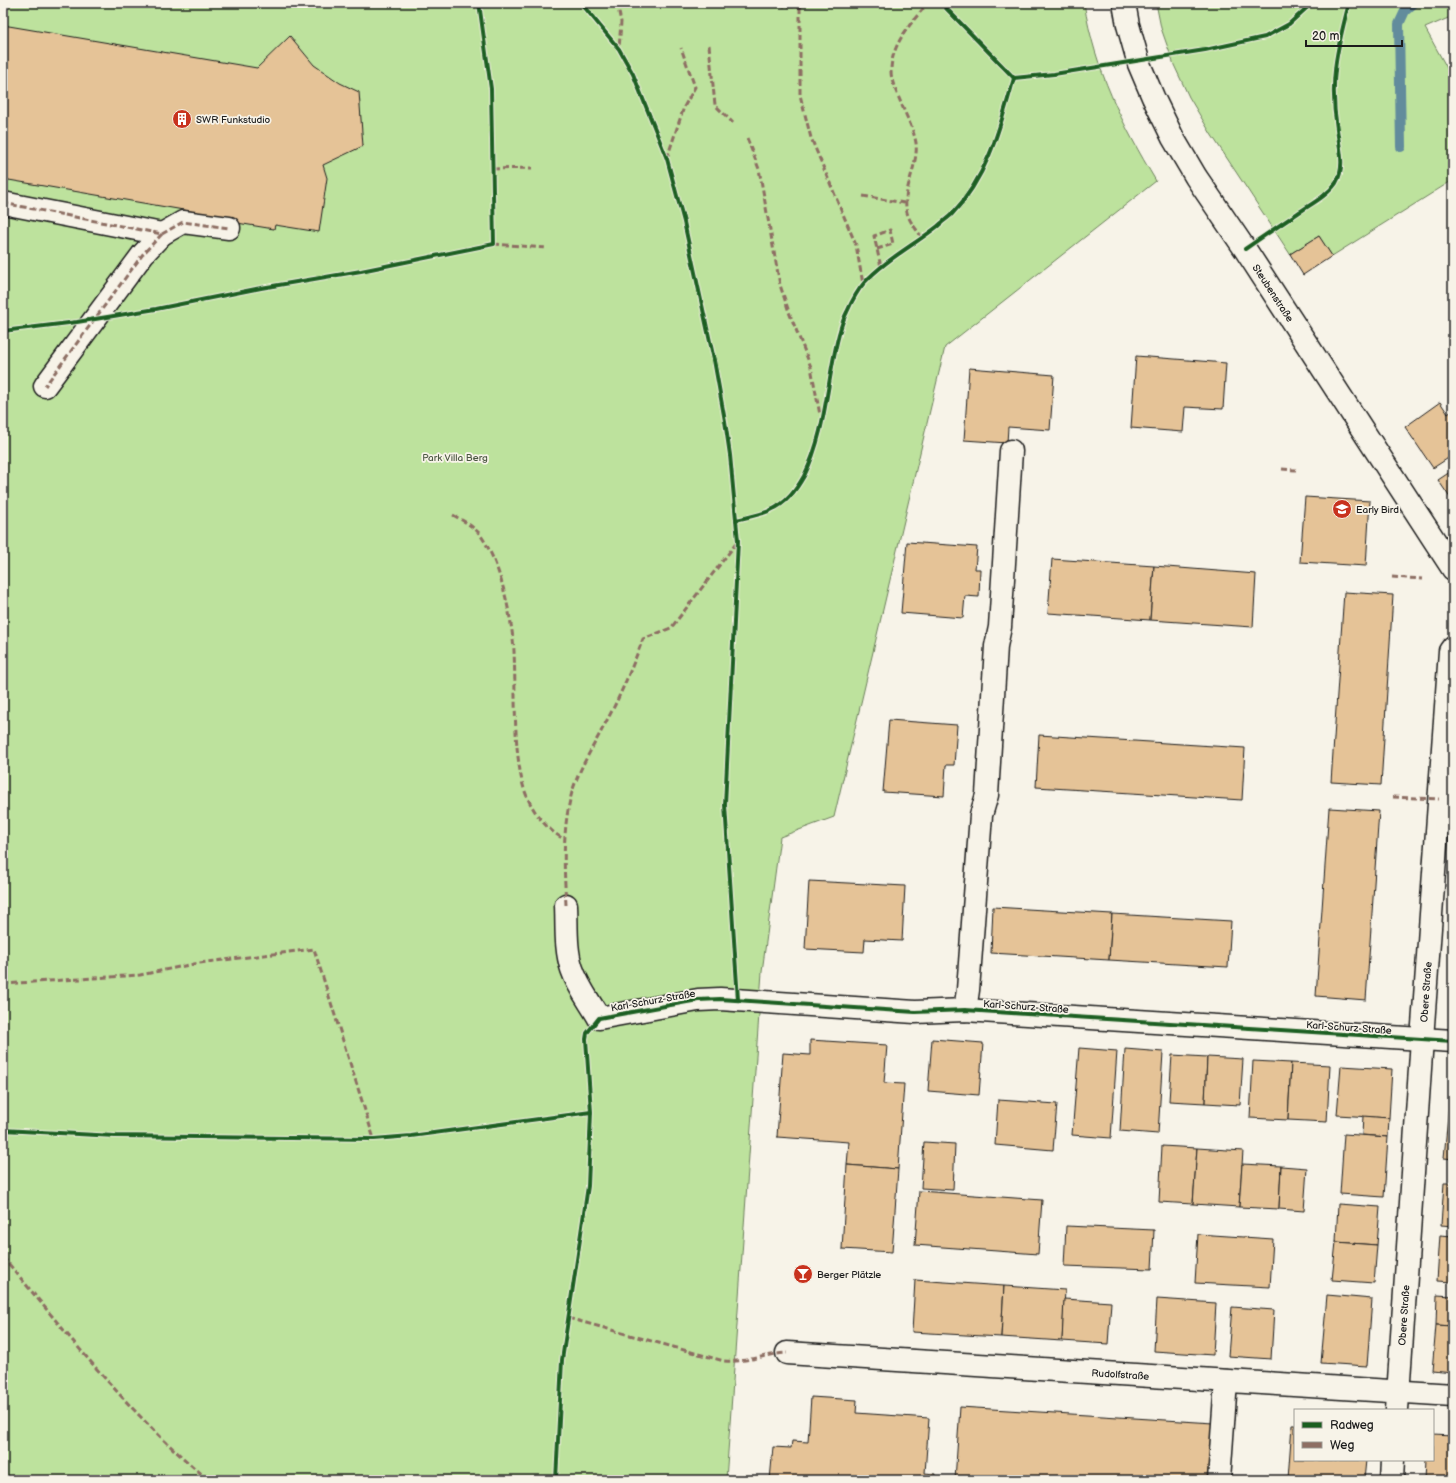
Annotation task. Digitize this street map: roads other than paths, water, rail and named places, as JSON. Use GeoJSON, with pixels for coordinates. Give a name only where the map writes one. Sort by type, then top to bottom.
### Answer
{"type":"FeatureCollection","features":[{"type":"Feature","properties":{"kind":"street","name":"Steubenstraße"},"geometry":{"type":"LineString","coordinates":[[1124,3],[1128,25],[1139,64],[1173,138],[1196,177],[1245,249],[1453,569]]}},
{"type":"Feature","properties":{"kind":"street"},"geometry":{"type":"LineString","coordinates":[[3,202],[162,234]]}},
{"type":"Feature","properties":{"kind":"street"},"geometry":{"type":"LineString","coordinates":[[45,386],[143,254],[162,234],[183,222],[229,228]]}},
{"type":"Feature","properties":{"kind":"street"},"geometry":{"type":"LineString","coordinates":[[965,1010],[968,990],[981,815],[986,795],[996,646],[1000,628],[1011,451]]}},
{"type":"Feature","properties":{"kind":"street","name":"Obere Straße"},"geometry":{"type":"LineString","coordinates":[[1398,1401],[1450,651],[1453,647]]}},
{"type":"Feature","properties":{"kind":"street","name":"Karl-Schurz-Straße"},"geometry":{"type":"LineString","coordinates":[[566,905],[569,956],[572,969],[577,981],[599,1018],[698,1000],[720,999],[915,1012],[965,1010],[1453,1042]]}},
{"type":"Feature","properties":{"kind":"street","name":"Rudolfstraße"},"geometry":{"type":"LineString","coordinates":[[787,1352],[1226,1381],[1398,1401],[1453,1395]]}},
{"type":"Feature","properties":{"kind":"street"},"geometry":{"type":"LineString","coordinates":[[1219,1480],[1226,1381]]}},
{"type":"Feature","properties":{"kind":"street"},"geometry":{"type":"LineString","coordinates":[[1392,1480],[1394,1461]]}},
{"type":"Feature","properties":{"kind":"waterway"},"geometry":{"type":"LineString","coordinates":[[1401,147],[1399,24],[1405,11],[1414,3]]}},
{"type":"Feature","properties":{"kind":"place","name":"SWR Funkstudio"},"geometry":{"type":"Point","coordinates":[182,119]}},
{"type":"Feature","properties":{"kind":"place","name":"Early Bird"},"geometry":{"type":"Point","coordinates":[1342,509]}},
{"type":"Feature","properties":{"kind":"place","name":"Berger Plätzle"},"geometry":{"type":"Point","coordinates":[803,1274]}},
{"type":"Feature","properties":{"kind":"park label","name":"Park Villa Berg"},"geometry":{"type":"Point","coordinates":[455,457]}}]}
